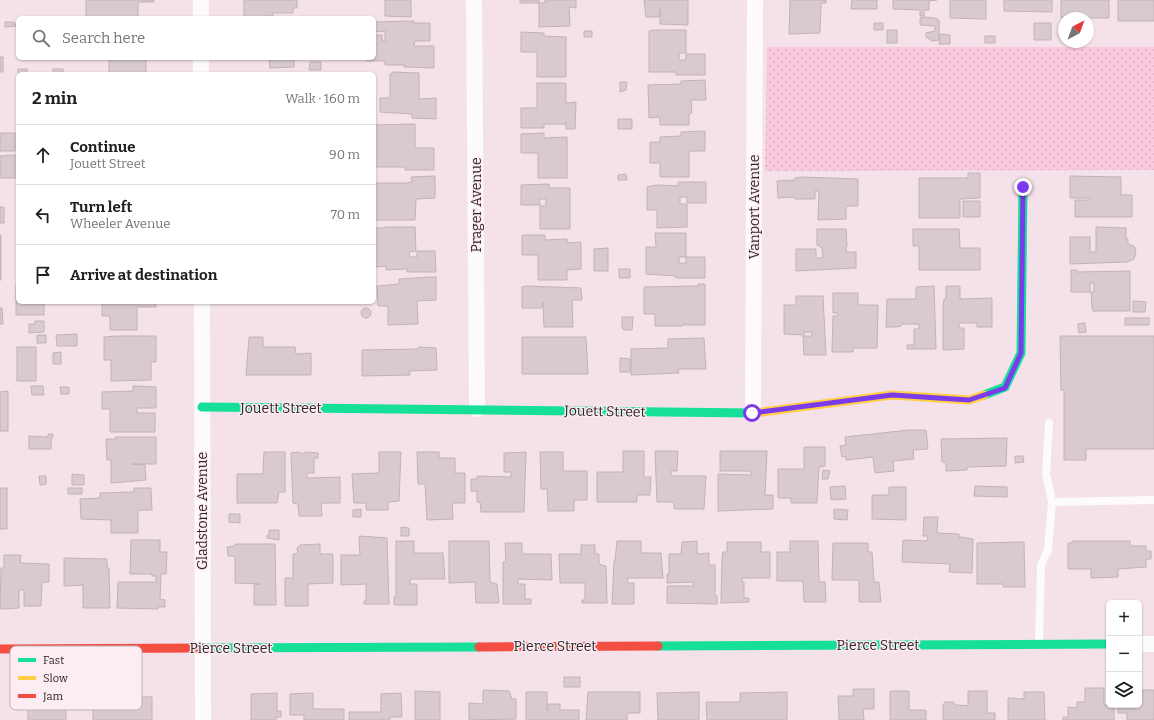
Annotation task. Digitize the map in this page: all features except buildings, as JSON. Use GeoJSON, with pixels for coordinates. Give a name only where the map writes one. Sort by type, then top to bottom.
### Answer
{"type":"FeatureCollection","features":[{"type":"Feature","properties":{"kind":"street"},"geometry":{"type":"LineString","coordinates":[[201,0],[201,16]]}},
{"type":"Feature","properties":{"kind":"street","name":"Prager Avenue"},"geometry":{"type":"LineString","coordinates":[[474,0],[477,409]]}},
{"type":"Feature","properties":{"kind":"street","name":"Vanport Avenue"},"geometry":{"type":"LineString","coordinates":[[752,413],[755,0]]}},
{"type":"Feature","properties":{"kind":"street"},"geometry":{"type":"LineString","coordinates":[[201,60],[201,72]]}},
{"type":"Feature","properties":{"kind":"street","name":"Jouett Street"},"geometry":{"type":"LineString","coordinates":[[202,407],[752,413],[892,395],[969,400],[1005,388],[1021,353],[1023,187]]}},
{"type":"Feature","properties":{"kind":"street","name":"Gladstone Avenue"},"geometry":{"type":"LineString","coordinates":[[202,304],[203,720]]}},
{"type":"Feature","properties":{"kind":"street","name":"Pierce Street"},"geometry":{"type":"LineString","coordinates":[[142,648],[1106,644]]}},
{"type":"Feature","properties":{"kind":"street"},"geometry":{"type":"LineString","coordinates":[[1142,644],[1154,644]]}},
{"type":"Feature","properties":{"kind":"lane"},"geometry":{"type":"LineString","coordinates":[[1039,644],[1041,565],[1048,550],[1052,502],[1046,474],[1049,424]]}},
{"type":"Feature","properties":{"kind":"lane"},"geometry":{"type":"LineString","coordinates":[[1052,502],[1154,500]]}},
{"type":"Feature","properties":{"kind":"shaded area"},"geometry":{"type":"Polygon","coordinates":[[[767,47],[1154,47],[1154,170],[765,171],[767,47]]]}},
{"type":"Feature","properties":{"kind":"traffic: fast"},"geometry":{"type":"LineString","coordinates":[[984,395],[1005,387],[1021,353],[1023,187]]}},
{"type":"Feature","properties":{"kind":"traffic: fast"},"geometry":{"type":"LineString","coordinates":[[202,407],[754,413]]}},
{"type":"Feature","properties":{"kind":"traffic: fast"},"geometry":{"type":"LineString","coordinates":[[658,646],[1106,644]]}},
{"type":"Feature","properties":{"kind":"traffic: fast"},"geometry":{"type":"LineString","coordinates":[[202,648],[479,647]]}},
{"type":"Feature","properties":{"kind":"traffic: slow"},"geometry":{"type":"LineString","coordinates":[[754,413],[892,395],[969,400],[984,395]]}},
{"type":"Feature","properties":{"kind":"traffic: jam"},"geometry":{"type":"LineString","coordinates":[[479,647],[658,646]]}},
{"type":"Feature","properties":{"kind":"traffic: jam"},"geometry":{"type":"LineString","coordinates":[[142,648],[202,648]]}},
{"type":"Feature","properties":{"kind":"traffic: jam"},"geometry":{"type":"LineString","coordinates":[[0,649],[10,649]]}},
{"type":"Feature","properties":{"kind":"route"},"geometry":{"type":"LineString","coordinates":[[752,413],[892,395],[969,400],[1005,388],[1021,353],[1023,187]]}}]}
